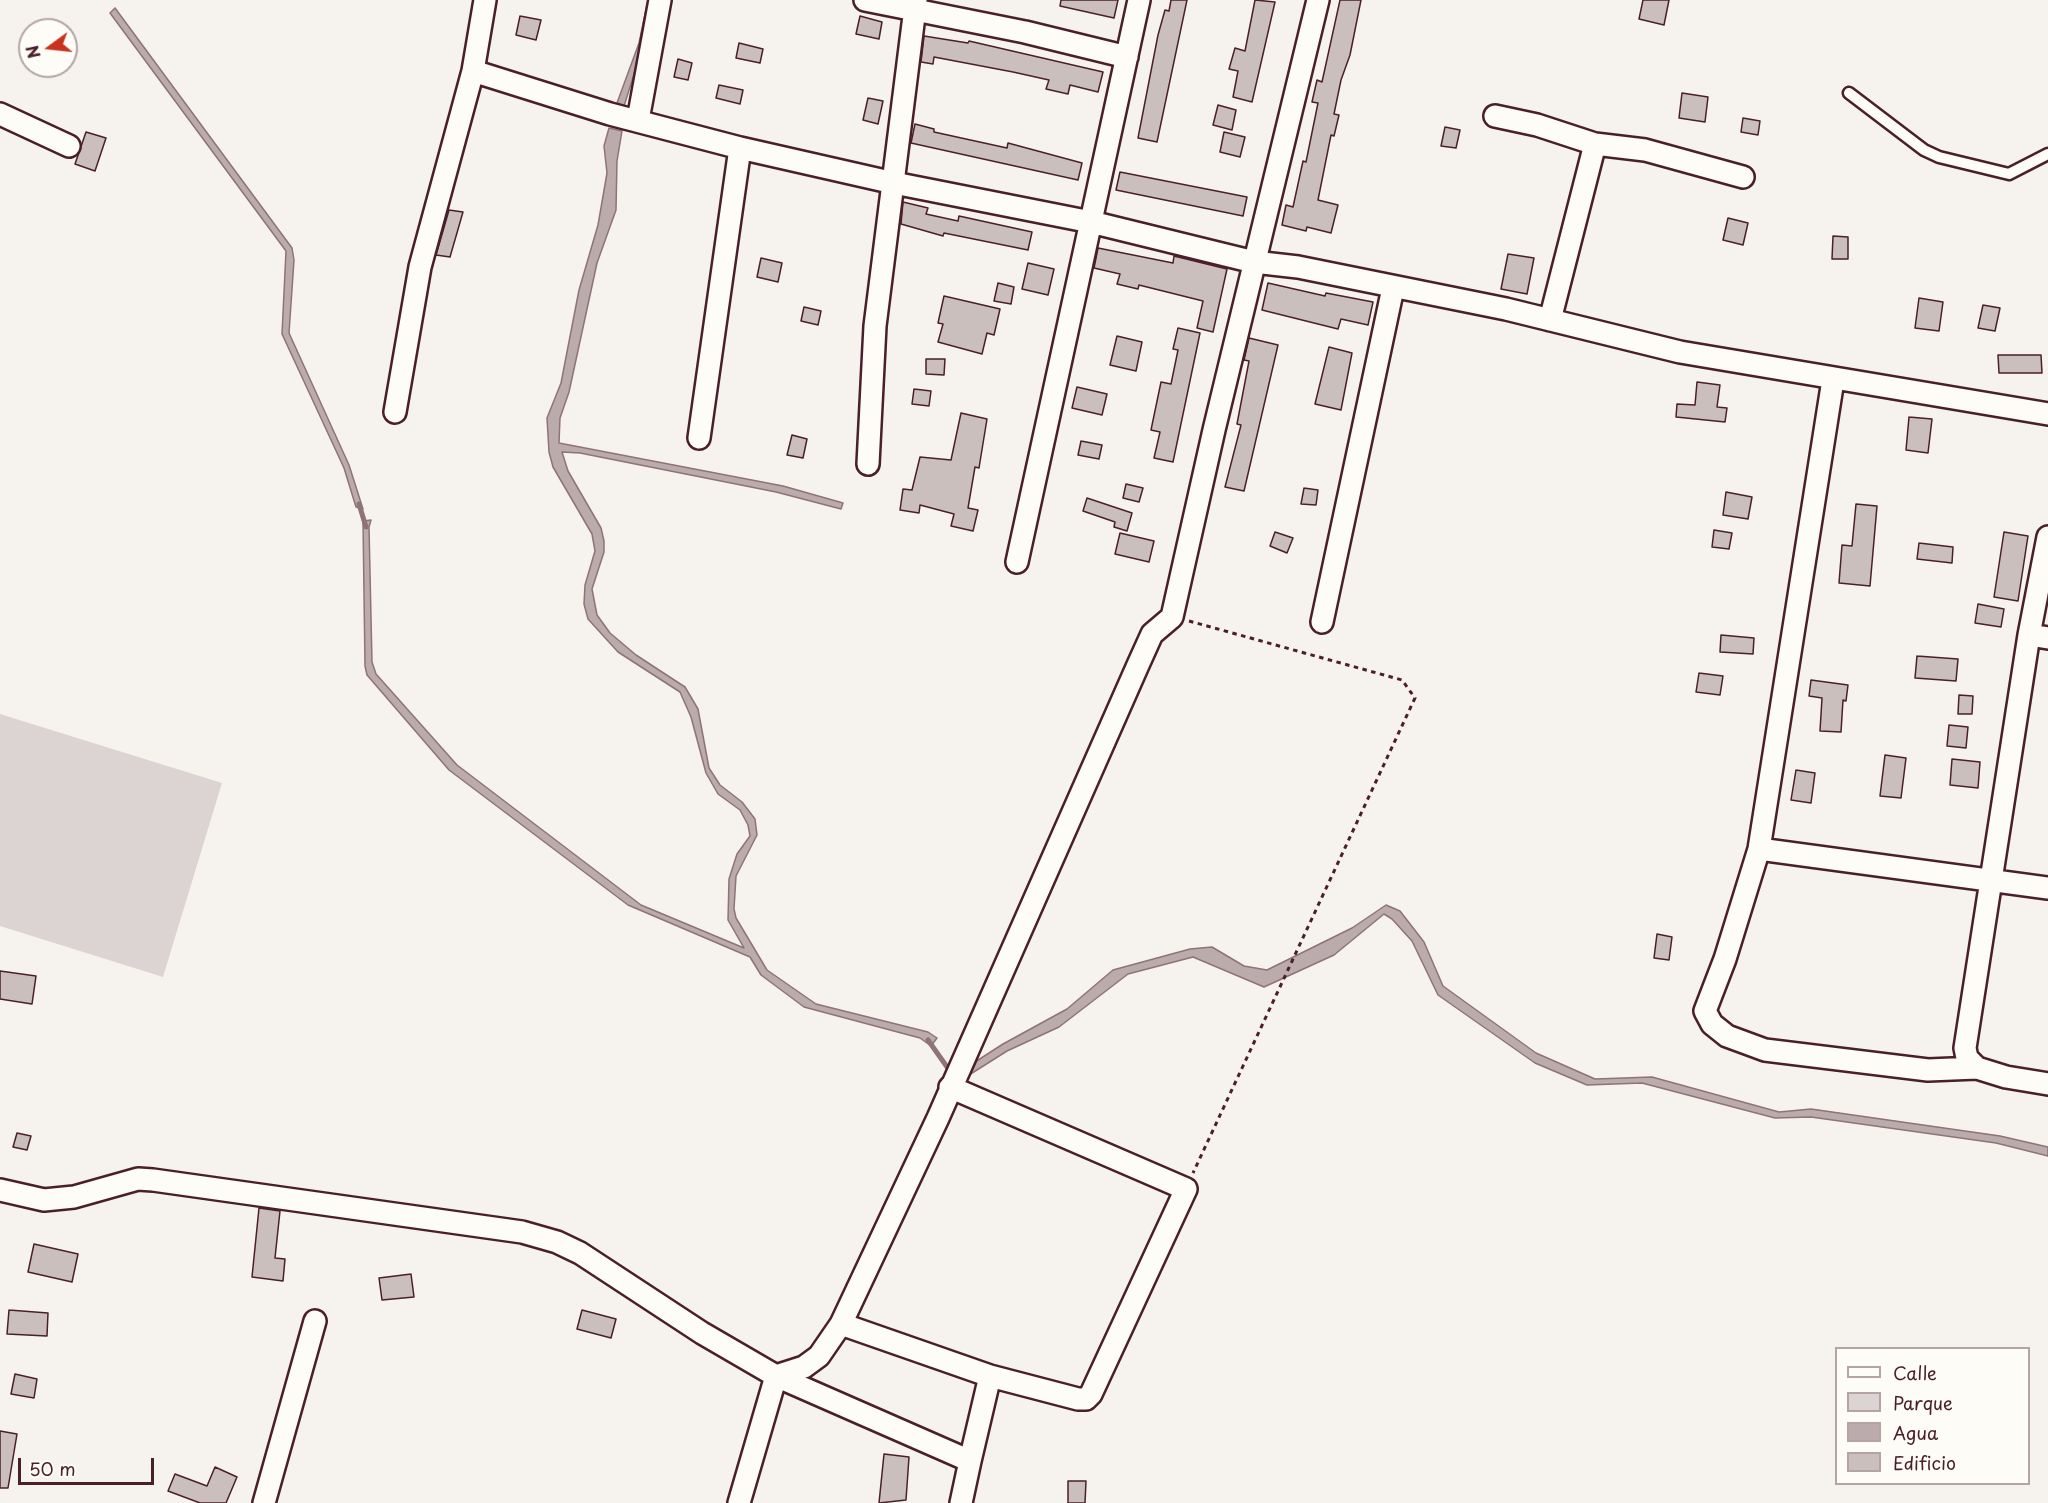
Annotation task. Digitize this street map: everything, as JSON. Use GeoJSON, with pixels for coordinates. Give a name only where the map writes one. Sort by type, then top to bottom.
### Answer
{"type":"FeatureCollection","features":[{"type":"Feature","properties":{"kind":"street"},"geometry":{"type":"LineString","coordinates":[[395,412],[420,267],[473,71],[485,0]]}},
{"type":"Feature","properties":{"kind":"street"},"geometry":{"type":"LineString","coordinates":[[625,117],[660,0]]}},
{"type":"Feature","properties":{"kind":"street"},"geometry":{"type":"LineString","coordinates":[[865,0],[916,6],[1126,57]]}},
{"type":"Feature","properties":{"kind":"street"},"geometry":{"type":"LineString","coordinates":[[1017,562],[1139,0]]}},
{"type":"Feature","properties":{"kind":"street"},"geometry":{"type":"LineString","coordinates":[[776,1376],[804,1367],[819,1356],[841,1324],[953,1080],[1137,665],[1152,634],[1172,616],[1254,262],[1318,0]]}},
{"type":"Feature","properties":{"kind":"street"},"geometry":{"type":"LineString","coordinates":[[868,464],[875,326],[916,6]]}},
{"type":"Feature","properties":{"kind":"street"},"geometry":{"type":"LineString","coordinates":[[473,71],[625,117],[740,148],[894,183],[1091,222],[1254,262],[1299,267],[1550,320],[1680,352],[1833,380],[1895,387],[2048,414]]}},
{"type":"Feature","properties":{"kind":"street"},"geometry":{"type":"LineString","coordinates":[[0,114],[69,146]]}},
{"type":"Feature","properties":{"kind":"street"},"geometry":{"type":"LineString","coordinates":[[1495,116],[1537,124],[1595,144],[1645,150],[1743,177]]}},
{"type":"Feature","properties":{"kind":"street"},"geometry":{"type":"LineString","coordinates":[[1550,320],[1595,144]]}},
{"type":"Feature","properties":{"kind":"street"},"geometry":{"type":"LineString","coordinates":[[699,438],[740,148]]}},
{"type":"Feature","properties":{"kind":"street"},"geometry":{"type":"LineString","coordinates":[[1322,622],[1393,288]]}},
{"type":"Feature","properties":{"kind":"street"},"geometry":{"type":"LineString","coordinates":[[1833,380],[1759,849],[1725,959],[1705,1011],[1712,1024],[1727,1036],[1764,1050],[1928,1070],[1977,1068],[2006,1077],[2048,1084]]}},
{"type":"Feature","properties":{"kind":"street"},"geometry":{"type":"LineString","coordinates":[[1977,1068],[1967,1058],[1965,1048],[1991,879],[2038,637],[2048,537]]}},
{"type":"Feature","properties":{"kind":"street"},"geometry":{"type":"LineString","coordinates":[[1759,849],[2048,888]]}},
{"type":"Feature","properties":{"kind":"street"},"geometry":{"type":"LineString","coordinates":[[841,1324],[990,1376],[1078,1400],[1086,1399],[1091,1394],[1186,1189],[953,1080]]}},
{"type":"Feature","properties":{"kind":"street"},"geometry":{"type":"LineString","coordinates":[[0,1190],[44,1200],[74,1197],[138,1179],[153,1180],[522,1232],[557,1242],[580,1253],[702,1333],[776,1376],[970,1461]]}},
{"type":"Feature","properties":{"kind":"street"},"geometry":{"type":"LineString","coordinates":[[264,1503],[315,1321]]}},
{"type":"Feature","properties":{"kind":"street"},"geometry":{"type":"LineString","coordinates":[[739,1503],[776,1376]]}},
{"type":"Feature","properties":{"kind":"street"},"geometry":{"type":"LineString","coordinates":[[961,1503],[990,1376]]}},
{"type":"Feature","properties":{"kind":"lane"},"geometry":{"type":"LineString","coordinates":[[1849,93],[1924,150],[1939,158],[2009,174],[2048,154]]}},
{"type":"Feature","properties":{"kind":"path"},"geometry":{"type":"LineString","coordinates":[[1172,616],[1402,680],[1415,698],[1186,1189]]}},
{"type":"Feature","properties":{"kind":"green space"},"geometry":{"type":"Polygon","coordinates":[[[0,714],[222,783],[163,977],[0,926],[0,714]]]}},
{"type":"Feature","properties":{"kind":"water"},"geometry":{"type":"Polygon","coordinates":[[[648,0],[653,0],[643,46],[624,106],[617,103],[639,43],[648,0]]]}},
{"type":"Feature","properties":{"kind":"water"},"geometry":{"type":"Polygon","coordinates":[[[115,8],[292,248],[294,260],[289,333],[349,465],[363,509],[356,507],[344,468],[282,334],[286,251],[110,13],[115,8]]]}},
{"type":"Feature","properties":{"kind":"water"},"geometry":{"type":"Polygon","coordinates":[[[609,128],[622,131],[617,161],[616,210],[597,263],[569,392],[560,418],[559,443],[783,486],[843,503],[841,509],[776,492],[580,453],[562,452],[568,471],[601,528],[604,541],[604,552],[592,589],[597,615],[610,633],[636,655],[685,687],[698,709],[709,768],[720,785],[742,802],[755,819],[757,835],[736,876],[734,909],[736,918],[767,970],[816,1004],[928,1032],[937,1038],[931,1046],[920,1038],[804,1007],[761,975],[750,957],[628,905],[449,770],[367,675],[363,521],[371,520],[369,527],[372,662],[376,674],[457,765],[641,905],[744,948],[728,920],[729,879],[737,854],[750,836],[748,825],[740,810],[718,794],[706,773],[691,717],[680,692],[618,652],[588,619],[584,604],[585,585],[595,551],[592,534],[553,467],[549,452],[547,418],[561,383],[579,290],[598,225],[607,173],[604,146],[609,128]]]}},
{"type":"Feature","properties":{"kind":"water"},"geometry":{"type":"Polygon","coordinates":[[[1386,905],[1400,911],[1424,942],[1443,986],[1536,1053],[1595,1079],[1652,1077],[1779,1112],[1811,1109],[2000,1136],[2048,1147],[2048,1156],[1996,1143],[1811,1117],[1775,1118],[1642,1083],[1587,1085],[1535,1063],[1438,995],[1412,941],[1392,919],[1384,914],[1334,955],[1264,987],[1193,957],[1128,974],[1059,1027],[1007,1051],[958,1082],[958,1073],[1003,1044],[1067,1009],[1113,970],[1190,949],[1212,947],[1244,966],[1267,970],[1352,928],[1386,905]]]}},
{"type":"Feature","properties":{"kind":"building"},"geometry":{"type":"Polygon","coordinates":[[[1061,0],[1118,0],[1114,18],[1060,6],[1061,0]]]}},
{"type":"Feature","properties":{"kind":"building"},"geometry":{"type":"Polygon","coordinates":[[[1171,0],[1187,0],[1157,142],[1138,138],[1158,35],[1165,10],[1169,11],[1171,0]]]}},
{"type":"Feature","properties":{"kind":"building"},"geometry":{"type":"Polygon","coordinates":[[[1255,0],[1275,2],[1252,102],[1233,97],[1238,71],[1229,69],[1235,48],[1245,51],[1255,0]]]}},
{"type":"Feature","properties":{"kind":"building"},"geometry":{"type":"Polygon","coordinates":[[[1340,0],[1361,0],[1350,55],[1341,80],[1334,114],[1339,115],[1334,136],[1331,135],[1318,200],[1338,205],[1331,233],[1307,227],[1306,231],[1282,225],[1286,205],[1293,207],[1303,161],[1306,162],[1318,103],[1312,102],[1317,80],[1322,82],[1340,0]]]}},
{"type":"Feature","properties":{"kind":"building"},"geometry":{"type":"Polygon","coordinates":[[[1643,0],[1669,0],[1664,25],[1639,19],[1643,0]]]}},
{"type":"Feature","properties":{"kind":"building"},"geometry":{"type":"Polygon","coordinates":[[[520,16],[541,20],[536,40],[516,35],[520,16]]]}},
{"type":"Feature","properties":{"kind":"building"},"geometry":{"type":"Polygon","coordinates":[[[860,16],[882,22],[879,39],[856,34],[860,16]]]}},
{"type":"Feature","properties":{"kind":"building"},"geometry":{"type":"Polygon","coordinates":[[[924,36],[968,43],[969,41],[1103,72],[1098,92],[1070,85],[1068,94],[1046,89],[1049,80],[934,57],[933,64],[921,62],[924,36]]]}},
{"type":"Feature","properties":{"kind":"building"},"geometry":{"type":"Polygon","coordinates":[[[739,43],[763,49],[760,63],[736,58],[739,43]]]}},
{"type":"Feature","properties":{"kind":"building"},"geometry":{"type":"Polygon","coordinates":[[[678,59],[692,63],[688,80],[674,77],[678,59]]]}},
{"type":"Feature","properties":{"kind":"building"},"geometry":{"type":"Polygon","coordinates":[[[719,85],[743,90],[740,104],[716,98],[719,85]]]}},
{"type":"Feature","properties":{"kind":"building"},"geometry":{"type":"Polygon","coordinates":[[[1682,93],[1708,97],[1705,122],[1679,118],[1682,93]]]}},
{"type":"Feature","properties":{"kind":"building"},"geometry":{"type":"Polygon","coordinates":[[[868,98],[883,101],[878,124],[863,120],[868,98]]]}},
{"type":"Feature","properties":{"kind":"building"},"geometry":{"type":"Polygon","coordinates":[[[1218,105],[1236,110],[1232,130],[1213,125],[1218,105]]]}},
{"type":"Feature","properties":{"kind":"building"},"geometry":{"type":"Polygon","coordinates":[[[1743,118],[1760,121],[1758,135],[1741,132],[1743,118]]]}},
{"type":"Feature","properties":{"kind":"building"},"geometry":{"type":"Polygon","coordinates":[[[915,124],[934,129],[934,132],[1007,148],[1008,143],[1082,163],[1078,180],[911,143],[915,124]]]}},
{"type":"Feature","properties":{"kind":"building"},"geometry":{"type":"Polygon","coordinates":[[[1445,127],[1460,130],[1456,148],[1441,146],[1445,127]]]}},
{"type":"Feature","properties":{"kind":"building"},"geometry":{"type":"Polygon","coordinates":[[[86,132],[106,138],[95,171],[75,164],[86,132]]]}},
{"type":"Feature","properties":{"kind":"building"},"geometry":{"type":"Polygon","coordinates":[[[1224,132],[1245,137],[1240,157],[1220,152],[1224,132]]]}},
{"type":"Feature","properties":{"kind":"building"},"geometry":{"type":"Polygon","coordinates":[[[1120,172],[1247,197],[1243,216],[1116,190],[1120,172]]]}},
{"type":"Feature","properties":{"kind":"building"},"geometry":{"type":"Polygon","coordinates":[[[903,202],[928,208],[926,214],[958,221],[959,216],[1032,232],[1028,250],[944,233],[943,236],[901,224],[903,202]]]}},
{"type":"Feature","properties":{"kind":"building"},"geometry":{"type":"Polygon","coordinates":[[[449,210],[463,212],[450,257],[436,255],[449,210]]]}},
{"type":"Feature","properties":{"kind":"building"},"geometry":{"type":"Polygon","coordinates":[[[1728,218],[1748,223],[1743,245],[1723,240],[1728,218]]]}},
{"type":"Feature","properties":{"kind":"building"},"geometry":{"type":"Polygon","coordinates":[[[1833,236],[1848,237],[1848,259],[1832,259],[1833,236]]]}},
{"type":"Feature","properties":{"kind":"building"},"geometry":{"type":"Polygon","coordinates":[[[1098,248],[1173,263],[1174,256],[1227,269],[1213,332],[1197,328],[1203,301],[1139,285],[1138,289],[1117,284],[1120,274],[1094,268],[1098,248]]]}},
{"type":"Feature","properties":{"kind":"building"},"geometry":{"type":"Polygon","coordinates":[[[1508,254],[1534,258],[1527,294],[1501,289],[1508,254]]]}},
{"type":"Feature","properties":{"kind":"building"},"geometry":{"type":"Polygon","coordinates":[[[761,258],[782,263],[778,282],[757,277],[761,258]]]}},
{"type":"Feature","properties":{"kind":"building"},"geometry":{"type":"Polygon","coordinates":[[[1028,263],[1054,269],[1048,295],[1022,289],[1028,263]]]}},
{"type":"Feature","properties":{"kind":"building"},"geometry":{"type":"Polygon","coordinates":[[[998,283],[1014,287],[1011,304],[994,301],[998,283]]]}},
{"type":"Feature","properties":{"kind":"building"},"geometry":{"type":"Polygon","coordinates":[[[1268,283],[1325,296],[1326,293],[1373,302],[1368,325],[1341,319],[1338,329],[1262,310],[1268,283]]]}},
{"type":"Feature","properties":{"kind":"building"},"geometry":{"type":"Polygon","coordinates":[[[944,296],[1000,309],[994,335],[987,333],[982,354],[938,342],[943,324],[938,323],[944,296]]]}},
{"type":"Feature","properties":{"kind":"building"},"geometry":{"type":"Polygon","coordinates":[[[1919,298],[1943,302],[1939,331],[1915,328],[1919,298]]]}},
{"type":"Feature","properties":{"kind":"building"},"geometry":{"type":"Polygon","coordinates":[[[1983,305],[2000,308],[1995,331],[1978,328],[1983,305]]]}},
{"type":"Feature","properties":{"kind":"building"},"geometry":{"type":"Polygon","coordinates":[[[804,307],[821,311],[818,325],[801,321],[804,307]]]}},
{"type":"Feature","properties":{"kind":"building"},"geometry":{"type":"Polygon","coordinates":[[[1178,328],[1200,333],[1173,462],[1154,458],[1160,432],[1151,430],[1161,382],[1171,384],[1178,350],[1173,349],[1178,328]]]}},
{"type":"Feature","properties":{"kind":"building"},"geometry":{"type":"Polygon","coordinates":[[[1117,336],[1142,342],[1136,371],[1110,365],[1117,336]]]}},
{"type":"Feature","properties":{"kind":"building"},"geometry":{"type":"Polygon","coordinates":[[[1249,338],[1278,345],[1244,491],[1225,487],[1241,425],[1237,424],[1249,361],[1244,360],[1249,338]]]}},
{"type":"Feature","properties":{"kind":"building"},"geometry":{"type":"Polygon","coordinates":[[[1329,347],[1352,353],[1341,410],[1315,404],[1329,347]]]}},
{"type":"Feature","properties":{"kind":"building"},"geometry":{"type":"Polygon","coordinates":[[[1998,355],[2041,355],[2042,373],[1999,373],[1998,355]]]}},
{"type":"Feature","properties":{"kind":"building"},"geometry":{"type":"Polygon","coordinates":[[[926,359],[945,359],[944,375],[926,374],[926,359]]]}},
{"type":"Feature","properties":{"kind":"building"},"geometry":{"type":"Polygon","coordinates":[[[1697,382],[1720,385],[1717,407],[1727,408],[1725,422],[1676,417],[1677,404],[1695,405],[1697,382]]]}},
{"type":"Feature","properties":{"kind":"building"},"geometry":{"type":"Polygon","coordinates":[[[1077,387],[1107,394],[1102,415],[1072,408],[1077,387]]]}},
{"type":"Feature","properties":{"kind":"building"},"geometry":{"type":"Polygon","coordinates":[[[914,389],[931,391],[929,406],[912,404],[914,389]]]}},
{"type":"Feature","properties":{"kind":"building"},"geometry":{"type":"Polygon","coordinates":[[[961,413],[987,419],[979,468],[975,467],[968,508],[978,510],[973,531],[951,526],[954,514],[920,505],[919,513],[900,510],[903,489],[912,490],[920,457],[951,460],[961,413]]]}},
{"type":"Feature","properties":{"kind":"building"},"geometry":{"type":"Polygon","coordinates":[[[1909,417],[1932,419],[1928,453],[1906,450],[1909,417]]]}},
{"type":"Feature","properties":{"kind":"building"},"geometry":{"type":"Polygon","coordinates":[[[792,435],[807,439],[803,458],[787,455],[792,435]]]}},
{"type":"Feature","properties":{"kind":"building"},"geometry":{"type":"Polygon","coordinates":[[[1081,441],[1102,445],[1099,459],[1078,455],[1081,441]]]}},
{"type":"Feature","properties":{"kind":"building"},"geometry":{"type":"Polygon","coordinates":[[[1126,484],[1143,488],[1139,502],[1123,498],[1126,484]]]}},
{"type":"Feature","properties":{"kind":"building"},"geometry":{"type":"Polygon","coordinates":[[[1304,488],[1318,490],[1316,505],[1301,504],[1304,488]]]}},
{"type":"Feature","properties":{"kind":"building"},"geometry":{"type":"Polygon","coordinates":[[[1726,492],[1752,497],[1748,519],[1723,515],[1726,492]]]}},
{"type":"Feature","properties":{"kind":"building"},"geometry":{"type":"Polygon","coordinates":[[[1087,498],[1132,513],[1127,531],[1114,527],[1115,522],[1083,511],[1087,498]]]}},
{"type":"Feature","properties":{"kind":"building"},"geometry":{"type":"Polygon","coordinates":[[[1856,504],[1877,506],[1870,586],[1839,583],[1842,545],[1852,546],[1856,504]]]}},
{"type":"Feature","properties":{"kind":"building"},"geometry":{"type":"Polygon","coordinates":[[[1714,530],[1732,533],[1729,549],[1712,547],[1714,530]]]}},
{"type":"Feature","properties":{"kind":"building"},"geometry":{"type":"Polygon","coordinates":[[[1275,532],[1293,538],[1287,553],[1270,546],[1275,532]]]}},
{"type":"Feature","properties":{"kind":"building"},"geometry":{"type":"Polygon","coordinates":[[[2004,532],[2028,536],[2018,601],[1994,597],[2004,532]]]}},
{"type":"Feature","properties":{"kind":"building"},"geometry":{"type":"Polygon","coordinates":[[[1120,533],[1154,541],[1149,562],[1115,554],[1120,533]]]}},
{"type":"Feature","properties":{"kind":"building"},"geometry":{"type":"Polygon","coordinates":[[[1919,543],[1953,547],[1952,563],[1917,559],[1919,543]]]}},
{"type":"Feature","properties":{"kind":"building"},"geometry":{"type":"Polygon","coordinates":[[[1978,604],[2004,609],[2001,627],[1975,623],[1978,604]]]}},
{"type":"Feature","properties":{"kind":"building"},"geometry":{"type":"Polygon","coordinates":[[[1721,635],[1754,638],[1753,654],[1720,652],[1721,635]]]}},
{"type":"Feature","properties":{"kind":"building"},"geometry":{"type":"Polygon","coordinates":[[[1917,656],[1958,659],[1956,681],[1915,678],[1917,656]]]}},
{"type":"Feature","properties":{"kind":"building"},"geometry":{"type":"Polygon","coordinates":[[[1699,673],[1723,676],[1720,695],[1696,692],[1699,673]]]}},
{"type":"Feature","properties":{"kind":"building"},"geometry":{"type":"Polygon","coordinates":[[[1811,680],[1848,685],[1846,701],[1843,700],[1841,732],[1820,731],[1822,698],[1809,696],[1811,680]]]}},
{"type":"Feature","properties":{"kind":"building"},"geometry":{"type":"Polygon","coordinates":[[[1959,695],[1973,696],[1972,714],[1958,714],[1959,695]]]}},
{"type":"Feature","properties":{"kind":"building"},"geometry":{"type":"Polygon","coordinates":[[[1949,725],[1968,727],[1966,748],[1947,746],[1949,725]]]}},
{"type":"Feature","properties":{"kind":"building"},"geometry":{"type":"Polygon","coordinates":[[[1885,755],[1906,758],[1901,798],[1880,796],[1885,755]]]}},
{"type":"Feature","properties":{"kind":"building"},"geometry":{"type":"Polygon","coordinates":[[[1952,759],[1980,762],[1978,788],[1950,785],[1952,759]]]}},
{"type":"Feature","properties":{"kind":"building"},"geometry":{"type":"Polygon","coordinates":[[[1796,770],[1815,773],[1811,803],[1791,800],[1796,770]]]}},
{"type":"Feature","properties":{"kind":"building"},"geometry":{"type":"Polygon","coordinates":[[[1657,934],[1672,937],[1669,960],[1654,958],[1657,934]]]}},
{"type":"Feature","properties":{"kind":"building"},"geometry":{"type":"Polygon","coordinates":[[[0,971],[36,976],[32,1004],[0,999],[0,971]]]}},
{"type":"Feature","properties":{"kind":"building"},"geometry":{"type":"Polygon","coordinates":[[[17,1133],[31,1136],[27,1150],[13,1147],[17,1133]]]}},
{"type":"Feature","properties":{"kind":"building"},"geometry":{"type":"Polygon","coordinates":[[[259,1208],[280,1211],[275,1258],[285,1259],[283,1281],[252,1277],[259,1208]]]}},
{"type":"Feature","properties":{"kind":"building"},"geometry":{"type":"Polygon","coordinates":[[[34,1244],[78,1254],[72,1282],[28,1272],[34,1244]]]}},
{"type":"Feature","properties":{"kind":"building"},"geometry":{"type":"Polygon","coordinates":[[[411,1274],[414,1297],[382,1300],[379,1278],[411,1274]]]}},
{"type":"Feature","properties":{"kind":"building"},"geometry":{"type":"Polygon","coordinates":[[[9,1310],[48,1313],[47,1336],[7,1334],[9,1310]]]}},
{"type":"Feature","properties":{"kind":"building"},"geometry":{"type":"Polygon","coordinates":[[[582,1310],[616,1319],[611,1338],[577,1329],[582,1310]]]}},
{"type":"Feature","properties":{"kind":"building"},"geometry":{"type":"Polygon","coordinates":[[[15,1374],[37,1379],[34,1398],[11,1394],[15,1374]]]}},
{"type":"Feature","properties":{"kind":"building"},"geometry":{"type":"Polygon","coordinates":[[[0,1431],[17,1434],[8,1488],[0,1488],[0,1431]]]}},
{"type":"Feature","properties":{"kind":"building"},"geometry":{"type":"Polygon","coordinates":[[[884,1454],[909,1457],[906,1500],[879,1503],[884,1454]]]}},
{"type":"Feature","properties":{"kind":"building"},"geometry":{"type":"Polygon","coordinates":[[[215,1467],[237,1477],[226,1503],[200,1503],[168,1491],[175,1474],[207,1486],[215,1467]]]}},
{"type":"Feature","properties":{"kind":"building"},"geometry":{"type":"Polygon","coordinates":[[[1068,1481],[1086,1481],[1085,1503],[1068,1503],[1068,1481]]]}},
{"type":"Feature","properties":{"kind":"waterway"},"geometry":{"type":"LineString","coordinates":[[359,504],[366,527]]}},
{"type":"Feature","properties":{"kind":"waterway"},"geometry":{"type":"LineString","coordinates":[[928,1040],[952,1074]]}}]}
